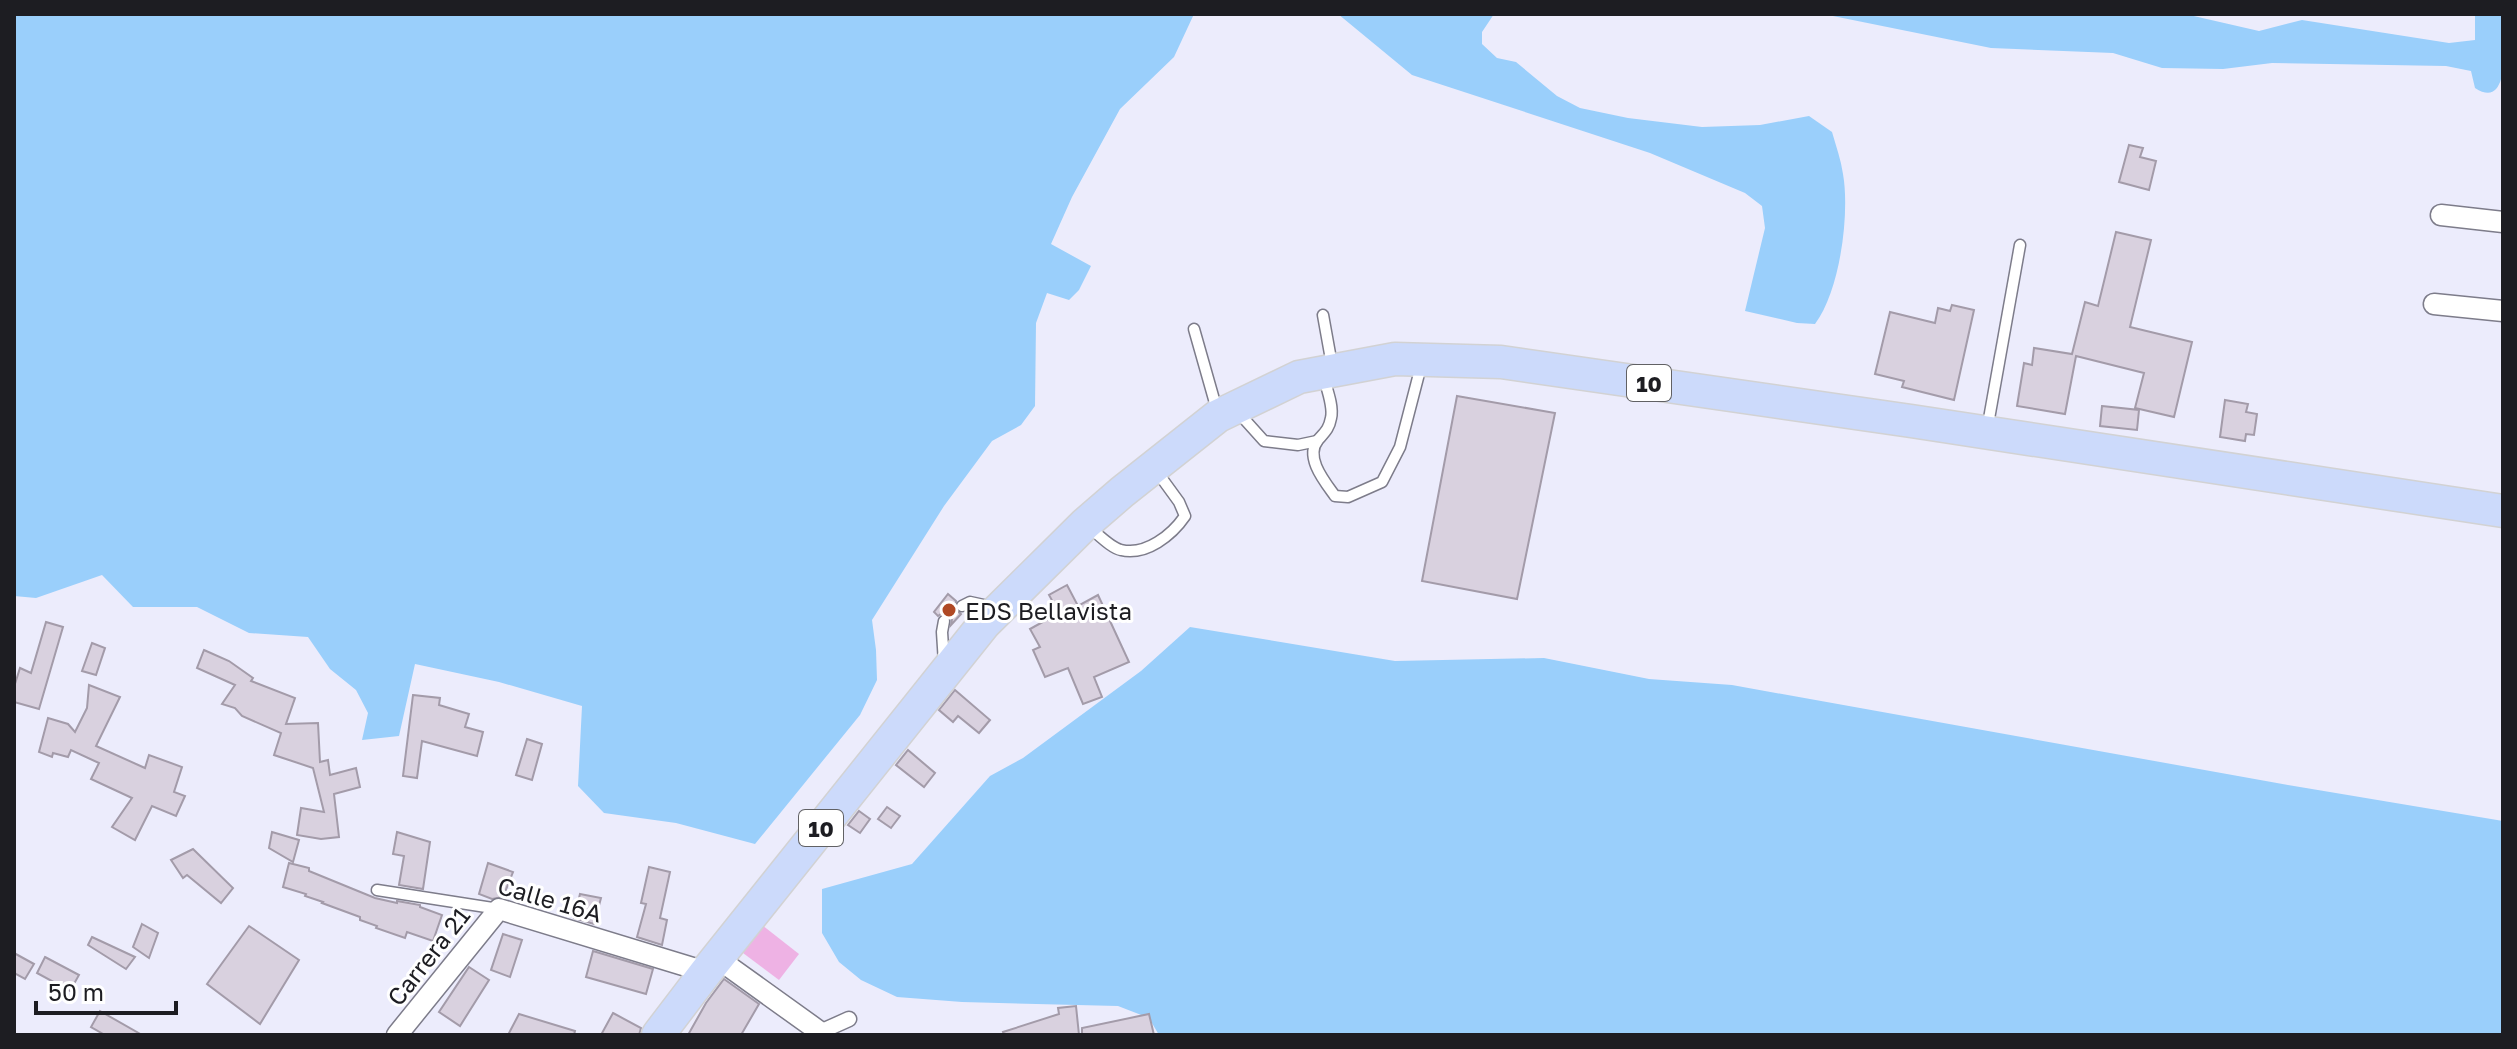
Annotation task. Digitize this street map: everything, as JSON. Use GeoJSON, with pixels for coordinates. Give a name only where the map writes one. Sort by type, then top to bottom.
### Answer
{"type":"FeatureCollection","features":[{"type":"Feature","properties":{"kind":"main road","name":"10"},"geometry":{"type":"LineString","coordinates":[[658,1035],[945,671],[999,609],[1085,524],[1153,467],[1226,412],[1299,377],[1395,359],[1501,362],[2503,511]]}},
{"type":"Feature","properties":{"kind":"street"},"geometry":{"type":"LineString","coordinates":[[2441,215],[2503,222]]}},
{"type":"Feature","properties":{"kind":"street"},"geometry":{"type":"LineString","coordinates":[[2434,304],[2503,311]]}},
{"type":"Feature","properties":{"kind":"street","name":"Calle 16A"},"geometry":{"type":"LineString","coordinates":[[499,909],[716,960],[820,1034]]}},
{"type":"Feature","properties":{"kind":"street","name":"Carrera 21"},"geometry":{"type":"LineString","coordinates":[[407,1033],[499,909]]}},
{"type":"Feature","properties":{"kind":"street"},"geometry":{"type":"LineString","coordinates":[[820,1034],[849,1019]]}},
{"type":"Feature","properties":{"kind":"lane"},"geometry":{"type":"LineString","coordinates":[[1986,432],[2020,245]]}},
{"type":"Feature","properties":{"kind":"lane"},"geometry":{"type":"LineString","coordinates":[[1323,315],[1332,415],[1326,433],[1317,441],[1313,451],[1320,477],[1335,496],[1348,497],[1382,482],[1400,447],[1423,360]]}},
{"type":"Feature","properties":{"kind":"lane"},"geometry":{"type":"LineString","coordinates":[[1194,329],[1226,412],[1264,441],[1298,445],[1317,441]]}},
{"type":"Feature","properties":{"kind":"lane"},"geometry":{"type":"LineString","coordinates":[[1085,524],[1119,550],[1143,550],[1176,530],[1185,516],[1179,502],[1153,467]]}},
{"type":"Feature","properties":{"kind":"lane"},"geometry":{"type":"LineString","coordinates":[[962,606],[970,602],[999,609]]}},
{"type":"Feature","properties":{"kind":"lane"},"geometry":{"type":"LineString","coordinates":[[944,621],[945,671]]}},
{"type":"Feature","properties":{"kind":"lane","name":"Calle 16A"},"geometry":{"type":"LineString","coordinates":[[377,890],[499,909]]}},
{"type":"Feature","properties":{"kind":"shaded area"},"geometry":{"type":"Polygon","coordinates":[[[758,922],[799,954],[779,980],[739,950],[758,922]]]}},
{"type":"Feature","properties":{"kind":"water"},"geometry":{"type":"Polygon","coordinates":[[[14,14],[1194,14],[1174,57],[1120,109],[1072,197],[1051,244],[1091,266],[1079,290],[1069,300],[1047,293],[1036,323],[1035,406],[1021,425],[992,441],[944,506],[872,620],[877,680],[860,715],[755,844],[676,823],[604,813],[578,786],[582,706],[499,682],[415,664],[399,736],[362,740],[368,713],[356,690],[330,669],[308,637],[249,633],[197,607],[133,607],[102,575],[36,598],[14,596],[14,14]]]}},
{"type":"Feature","properties":{"kind":"water"},"geometry":{"type":"Polygon","coordinates":[[[1338,14],[1494,14],[1482,32],[1482,44],[1497,58],[1516,62],[1557,96],[1580,108],[1628,118],[1702,127],[1760,125],[1809,116],[1832,132],[1845,191],[1841,252],[1824,310],[1815,324],[1745,311],[1765,228],[1762,206],[1745,193],[1650,153],[1412,75],[1338,14]]]}},
{"type":"Feature","properties":{"kind":"water"},"geometry":{"type":"Polygon","coordinates":[[[1823,14],[2185,14],[2259,31],[2302,20],[2449,43],[2475,40],[2475,14],[2503,14],[2503,68],[2501,81],[2495,90],[2487,93],[2475,88],[2471,71],[2446,66],[2272,63],[2223,69],[2162,68],[2113,53],[1991,48],[1823,14]]]}},
{"type":"Feature","properties":{"kind":"water"},"geometry":{"type":"Polygon","coordinates":[[[1190,627],[1395,661],[1544,658],[1649,679],[1732,685],[2503,821],[2503,1035],[1159,1035],[1149,1018],[1118,1006],[897,997],[861,980],[839,962],[822,933],[822,889],[912,864],[990,776],[1023,758],[1141,671],[1190,627]]]}},
{"type":"Feature","properties":{"kind":"building"},"geometry":{"type":"Polygon","coordinates":[[[2129,145],[2143,148],[2140,157],[2156,161],[2149,190],[2119,182],[2129,145]]]}},
{"type":"Feature","properties":{"kind":"building"},"geometry":{"type":"Polygon","coordinates":[[[2116,232],[2151,240],[2130,327],[2192,342],[2174,417],[2135,408],[2144,373],[2076,356],[2065,414],[2017,406],[2024,363],[2032,365],[2034,348],[2072,354],[2085,302],[2098,306],[2116,232]]]}},
{"type":"Feature","properties":{"kind":"building"},"geometry":{"type":"Polygon","coordinates":[[[1952,305],[1974,310],[1954,400],[1902,387],[1904,381],[1875,374],[1890,312],[1935,323],[1938,308],[1950,311],[1952,305]]]}},
{"type":"Feature","properties":{"kind":"building"},"geometry":{"type":"Polygon","coordinates":[[[1457,396],[1555,413],[1517,599],[1422,581],[1457,396]]]}},
{"type":"Feature","properties":{"kind":"building"},"geometry":{"type":"Polygon","coordinates":[[[2225,400],[2248,404],[2246,412],[2257,414],[2254,435],[2246,434],[2245,441],[2220,437],[2225,400]]]}},
{"type":"Feature","properties":{"kind":"building"},"geometry":{"type":"Polygon","coordinates":[[[2102,406],[2139,410],[2137,430],[2100,426],[2102,406]]]}},
{"type":"Feature","properties":{"kind":"building"},"geometry":{"type":"Polygon","coordinates":[[[1067,585],[1078,606],[1098,595],[1129,662],[1094,677],[1102,697],[1083,704],[1068,668],[1045,677],[1033,650],[1040,647],[1030,629],[1059,613],[1049,595],[1067,585]]]}},
{"type":"Feature","properties":{"kind":"building","name":"EDS Bellavista"},"geometry":{"type":"Polygon","coordinates":[[[948,594],[956,601],[955,609],[961,614],[951,625],[949,614],[938,616],[934,612],[948,594]]]}},
{"type":"Feature","properties":{"kind":"building"},"geometry":{"type":"Polygon","coordinates":[[[46,622],[63,627],[39,709],[14,702],[14,687],[20,668],[31,673],[46,622]]]}},
{"type":"Feature","properties":{"kind":"building"},"geometry":{"type":"Polygon","coordinates":[[[92,643],[105,648],[96,675],[82,671],[92,643]]]}},
{"type":"Feature","properties":{"kind":"building"},"geometry":{"type":"Polygon","coordinates":[[[204,650],[229,661],[253,678],[251,681],[295,698],[286,724],[318,723],[320,762],[328,760],[330,775],[356,768],[360,787],[334,794],[339,837],[321,839],[297,835],[301,808],[324,812],[313,768],[274,755],[281,733],[222,704],[235,685],[197,668],[204,650]]]}},
{"type":"Feature","properties":{"kind":"building"},"geometry":{"type":"Polygon","coordinates":[[[89,685],[120,697],[96,746],[145,768],[149,755],[182,767],[174,792],[185,796],[176,816],[152,806],[135,840],[112,827],[132,798],[91,779],[99,763],[71,750],[68,757],[53,753],[52,757],[39,752],[48,718],[68,724],[75,732],[87,708],[89,685]]]}},
{"type":"Feature","properties":{"kind":"building"},"geometry":{"type":"Polygon","coordinates":[[[955,690],[990,720],[979,733],[958,716],[953,722],[939,710],[955,690]]]}},
{"type":"Feature","properties":{"kind":"building"},"geometry":{"type":"Polygon","coordinates":[[[413,695],[440,698],[439,705],[469,714],[465,727],[483,732],[477,756],[422,741],[417,778],[403,776],[413,695]]]}},
{"type":"Feature","properties":{"kind":"building"},"geometry":{"type":"Polygon","coordinates":[[[527,739],[542,744],[532,780],[516,775],[527,739]]]}},
{"type":"Feature","properties":{"kind":"building"},"geometry":{"type":"Polygon","coordinates":[[[908,750],[935,773],[924,787],[896,765],[908,750]]]}},
{"type":"Feature","properties":{"kind":"building"},"geometry":{"type":"Polygon","coordinates":[[[887,807],[900,816],[891,828],[878,819],[887,807]]]}},
{"type":"Feature","properties":{"kind":"building"},"geometry":{"type":"Polygon","coordinates":[[[859,811],[870,819],[860,833],[848,825],[859,811]]]}},
{"type":"Feature","properties":{"kind":"building"},"geometry":{"type":"Polygon","coordinates":[[[272,832],[299,840],[293,862],[269,848],[272,832]]]}},
{"type":"Feature","properties":{"kind":"building"},"geometry":{"type":"Polygon","coordinates":[[[397,832],[430,842],[423,889],[399,885],[404,856],[393,854],[397,832]]]}},
{"type":"Feature","properties":{"kind":"building"},"geometry":{"type":"Polygon","coordinates":[[[193,849],[233,888],[221,903],[187,875],[183,878],[171,860],[193,849]]]}},
{"type":"Feature","properties":{"kind":"building"},"geometry":{"type":"Polygon","coordinates":[[[289,863],[309,868],[309,871],[375,898],[420,905],[442,915],[433,941],[407,932],[405,938],[376,928],[360,920],[360,917],[283,887],[289,863]]]}},
{"type":"Feature","properties":{"kind":"building"},"geometry":{"type":"Polygon","coordinates":[[[488,863],[513,872],[503,897],[492,899],[479,894],[488,863]]]}},
{"type":"Feature","properties":{"kind":"building"},"geometry":{"type":"Polygon","coordinates":[[[649,867],[670,872],[660,918],[667,920],[662,945],[637,937],[646,904],[641,903],[649,867]]]}},
{"type":"Feature","properties":{"kind":"building"},"geometry":{"type":"Polygon","coordinates":[[[580,894],[601,898],[594,924],[574,918],[580,894]]]}},
{"type":"Feature","properties":{"kind":"building"},"geometry":{"type":"Polygon","coordinates":[[[142,924],[158,933],[149,958],[133,947],[142,924]]]}},
{"type":"Feature","properties":{"kind":"building"},"geometry":{"type":"Polygon","coordinates":[[[249,926],[299,960],[260,1024],[207,984],[249,926]]]}},
{"type":"Feature","properties":{"kind":"building"},"geometry":{"type":"Polygon","coordinates":[[[503,934],[522,940],[510,977],[491,970],[503,934]]]}},
{"type":"Feature","properties":{"kind":"building"},"geometry":{"type":"Polygon","coordinates":[[[92,937],[135,957],[126,969],[88,945],[92,937]]]}},
{"type":"Feature","properties":{"kind":"building"},"geometry":{"type":"Polygon","coordinates":[[[593,951],[653,969],[646,994],[586,977],[593,951]]]}},
{"type":"Feature","properties":{"kind":"building"},"geometry":{"type":"Polygon","coordinates":[[[14,953],[34,964],[25,979],[14,973],[14,953]]]}},
{"type":"Feature","properties":{"kind":"building"},"geometry":{"type":"Polygon","coordinates":[[[45,957],[79,975],[70,991],[37,973],[45,957]]]}},
{"type":"Feature","properties":{"kind":"building"},"geometry":{"type":"Polygon","coordinates":[[[469,967],[489,980],[460,1026],[439,1012],[469,967]]]}},
{"type":"Feature","properties":{"kind":"building"},"geometry":{"type":"Polygon","coordinates":[[[724,979],[759,1004],[741,1035],[688,1035],[706,1003],[724,979]]]}},
{"type":"Feature","properties":{"kind":"building"},"geometry":{"type":"Polygon","coordinates":[[[1076,1006],[1079,1035],[1004,1035],[1003,1032],[1059,1014],[1058,1008],[1076,1006]]]}},
{"type":"Feature","properties":{"kind":"building"},"geometry":{"type":"Polygon","coordinates":[[[100,1011],[142,1035],[105,1035],[91,1027],[100,1011]]]}},
{"type":"Feature","properties":{"kind":"building"},"geometry":{"type":"Polygon","coordinates":[[[613,1013],[641,1028],[639,1035],[601,1035],[613,1013]]]}},
{"type":"Feature","properties":{"kind":"building"},"geometry":{"type":"Polygon","coordinates":[[[519,1014],[575,1031],[574,1035],[508,1035],[519,1014]]]}},
{"type":"Feature","properties":{"kind":"building"},"geometry":{"type":"Polygon","coordinates":[[[1149,1014],[1154,1035],[1082,1035],[1082,1028],[1149,1014]]]}},
{"type":"Feature","properties":{"kind":"place","name":"EDS Bellavista"},"geometry":{"type":"Point","coordinates":[949,610]}}]}
